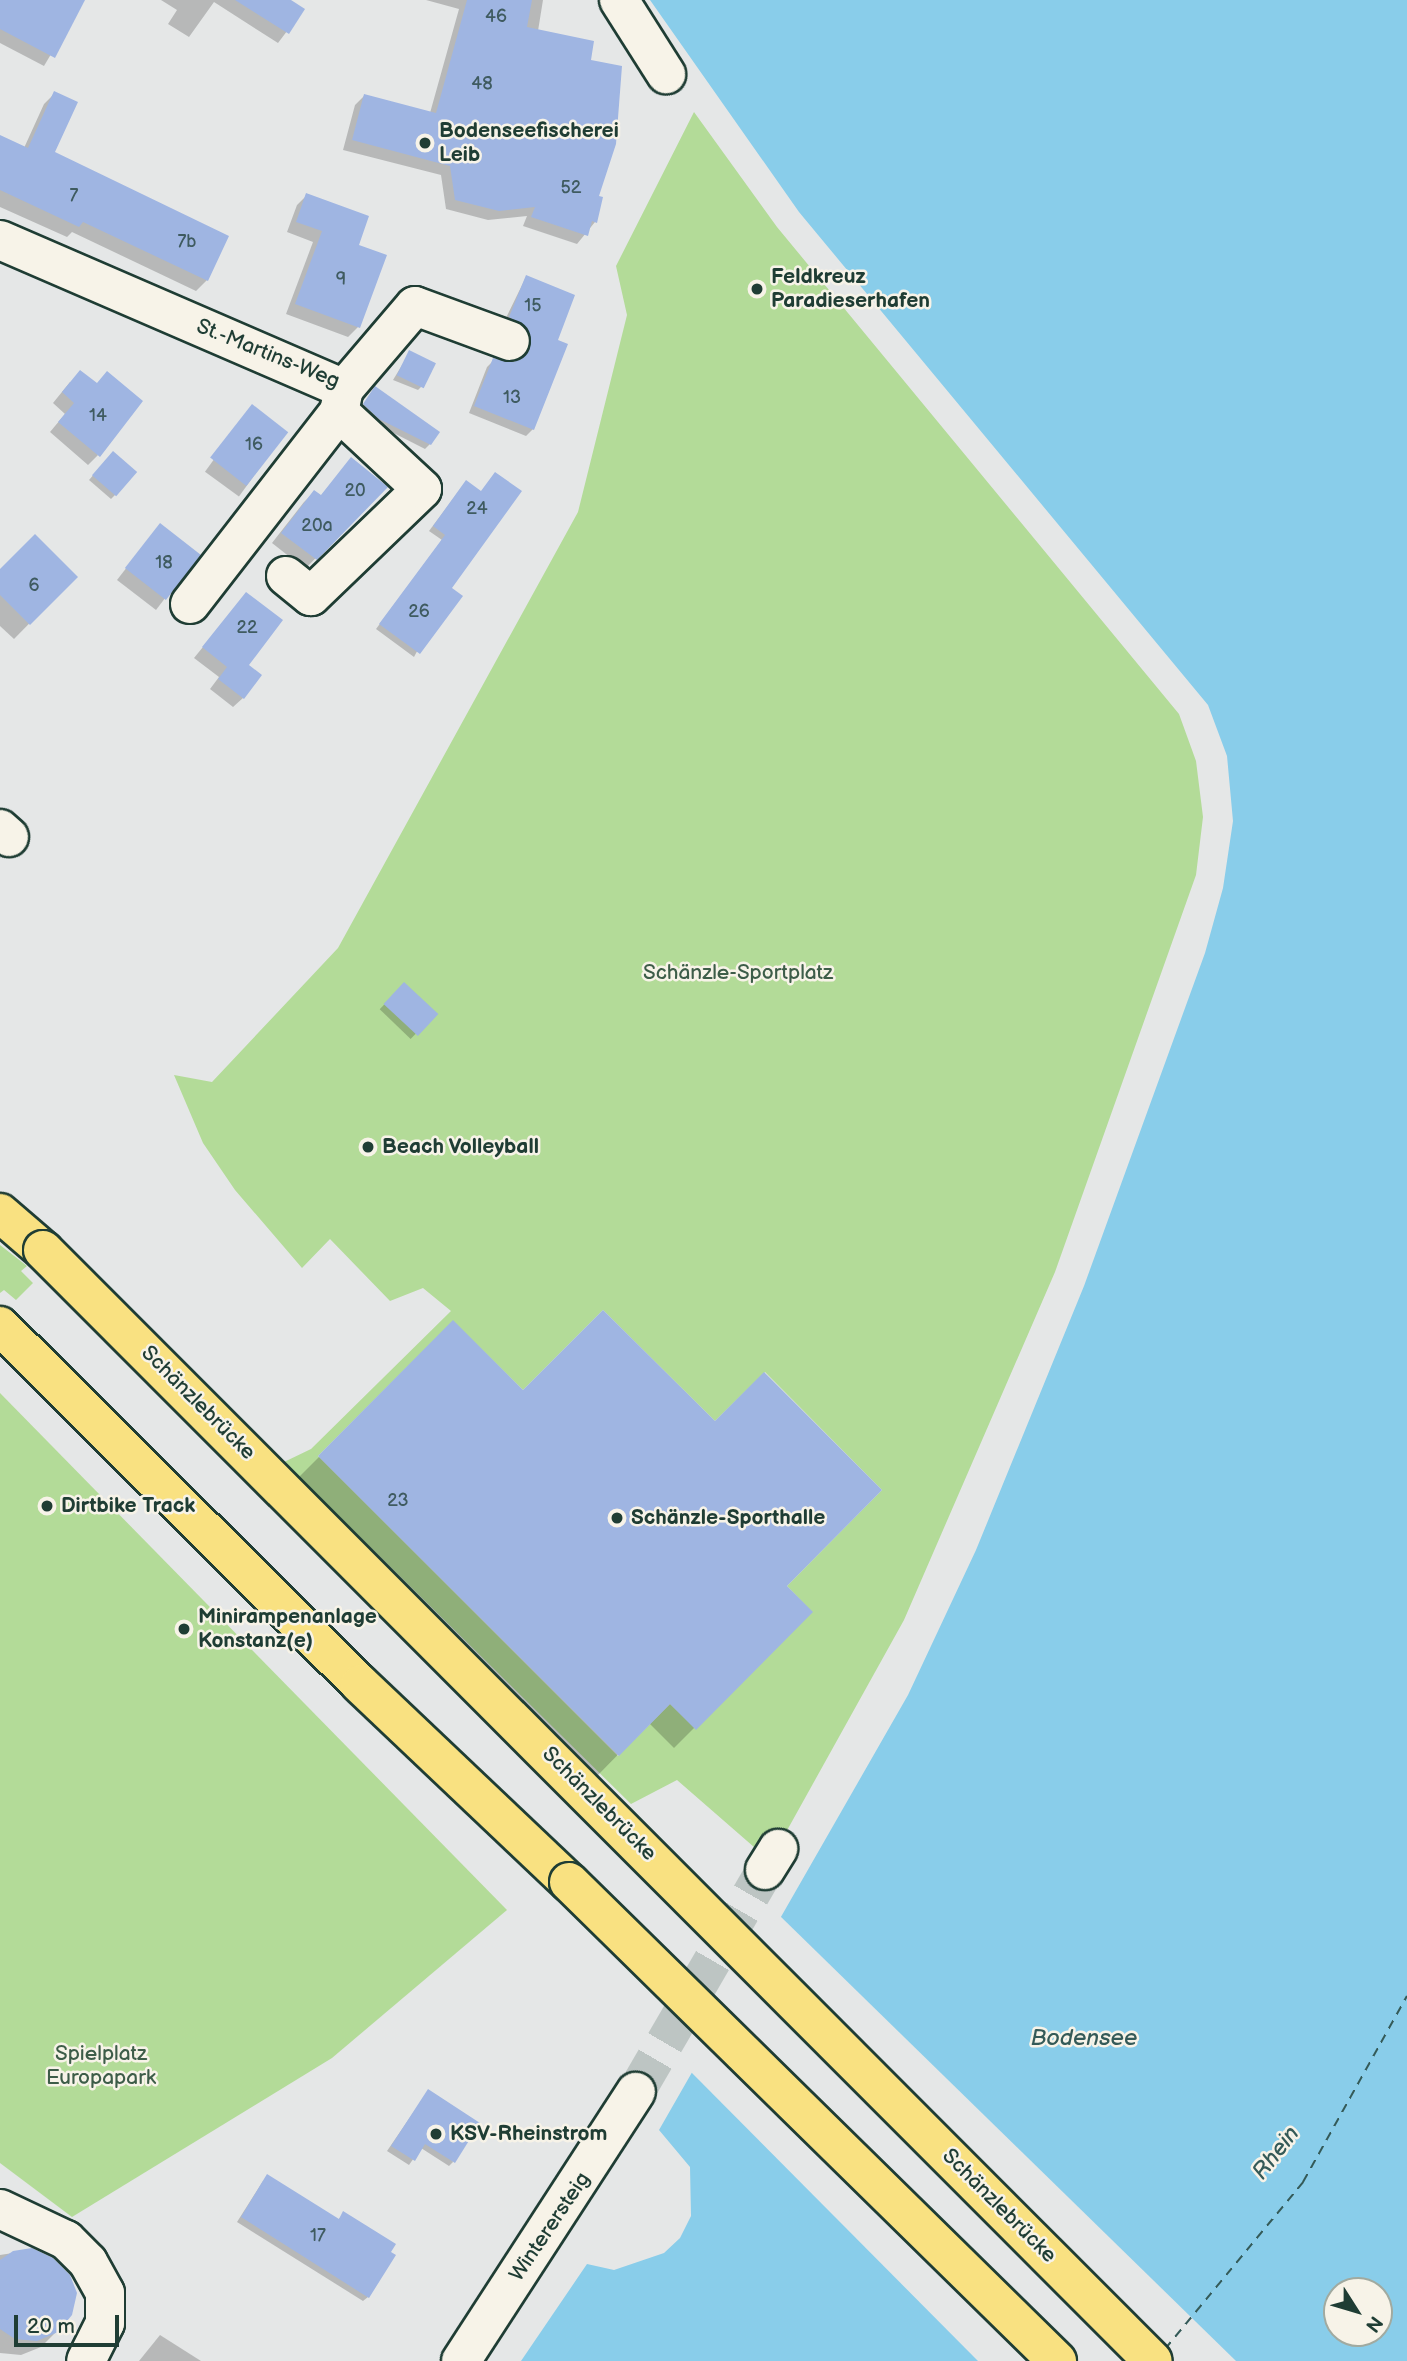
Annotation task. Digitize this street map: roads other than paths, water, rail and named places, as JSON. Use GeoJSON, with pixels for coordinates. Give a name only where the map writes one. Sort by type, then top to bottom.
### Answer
{"type":"FeatureCollection","features":[{"type":"Feature","properties":{"kind":"main road","name":"Schänzlebrücke"},"geometry":{"type":"LineString","coordinates":[[0,1213],[43,1250],[1153,2361]]}},
{"type":"Feature","properties":{"kind":"main road"},"geometry":{"type":"LineString","coordinates":[[0,1326],[360,1684],[766,2072],[1057,2361]]}},
{"type":"Feature","properties":{"kind":"street"},"geometry":{"type":"LineString","coordinates":[[620,0],[666,74]]}},
{"type":"Feature","properties":{"kind":"street","name":"St.-Martins-Weg"},"geometry":{"type":"LineString","coordinates":[[0,240],[342,401],[415,306],[510,341]]}},
{"type":"Feature","properties":{"kind":"street"},"geometry":{"type":"LineString","coordinates":[[190,604],[342,401],[422,489],[311,596],[286,576]]}},
{"type":"Feature","properties":{"kind":"street","name":"Winterersteig"},"geometry":{"type":"LineString","coordinates":[[461,2361],[636,2092]]}},
{"type":"Feature","properties":{"kind":"street"},"geometry":{"type":"LineString","coordinates":[[0,2209],[66,2240],[88,2262],[105,2293],[105,2323],[86,2361]]}},
{"type":"Feature","properties":{"kind":"water","name":"Bodensee"},"geometry":{"type":"Polygon","coordinates":[[[650,0],[1407,0],[1407,2361],[521,2361],[587,2264],[614,2270],[664,2253],[680,2238],[691,2216],[690,2167],[659,2130],[908,1695],[976,1550],[1084,1286],[1205,953],[1223,888],[1233,821],[1227,756],[1208,705],[799,212],[650,0]]]}},
{"type":"Feature","properties":{"kind":"tunnel"},"geometry":{"type":"LineString","coordinates":[[636,2092],[765,1870]]}},
{"type":"Feature","properties":{"kind":"place","name":"Bodenseefischerei Leib"},"geometry":{"type":"Point","coordinates":[425,143]}},
{"type":"Feature","properties":{"kind":"place","name":"Feldkreuz Paradieserhafen"},"geometry":{"type":"Point","coordinates":[757,289]}},
{"type":"Feature","properties":{"kind":"place","name":"Beach Volleyball"},"geometry":{"type":"Point","coordinates":[368,1147]}},
{"type":"Feature","properties":{"kind":"place","name":"Dirtbike Track"},"geometry":{"type":"Point","coordinates":[47,1506]}},
{"type":"Feature","properties":{"kind":"place","name":"Schänzle-Sporthalle"},"geometry":{"type":"Point","coordinates":[617,1518]}},
{"type":"Feature","properties":{"kind":"place","name":"Minirampenanlage Konstanz(e)"},"geometry":{"type":"Point","coordinates":[184,1629]}},
{"type":"Feature","properties":{"kind":"place","name":"KSV-Rheinstrom"},"geometry":{"type":"Point","coordinates":[436,2134]}},
{"type":"Feature","properties":{"kind":"park label","name":"Schänzle-Sportplatz"},"geometry":{"type":"Point","coordinates":[738,973]}},
{"type":"Feature","properties":{"kind":"park label","name":"Spielplatz Europapark"},"geometry":{"type":"Point","coordinates":[101,2066]}},
{"type":"Feature","properties":{"kind":"water label","name":"Rhein"},"geometry":{"type":"Point","coordinates":[1276,2153]}}]}
